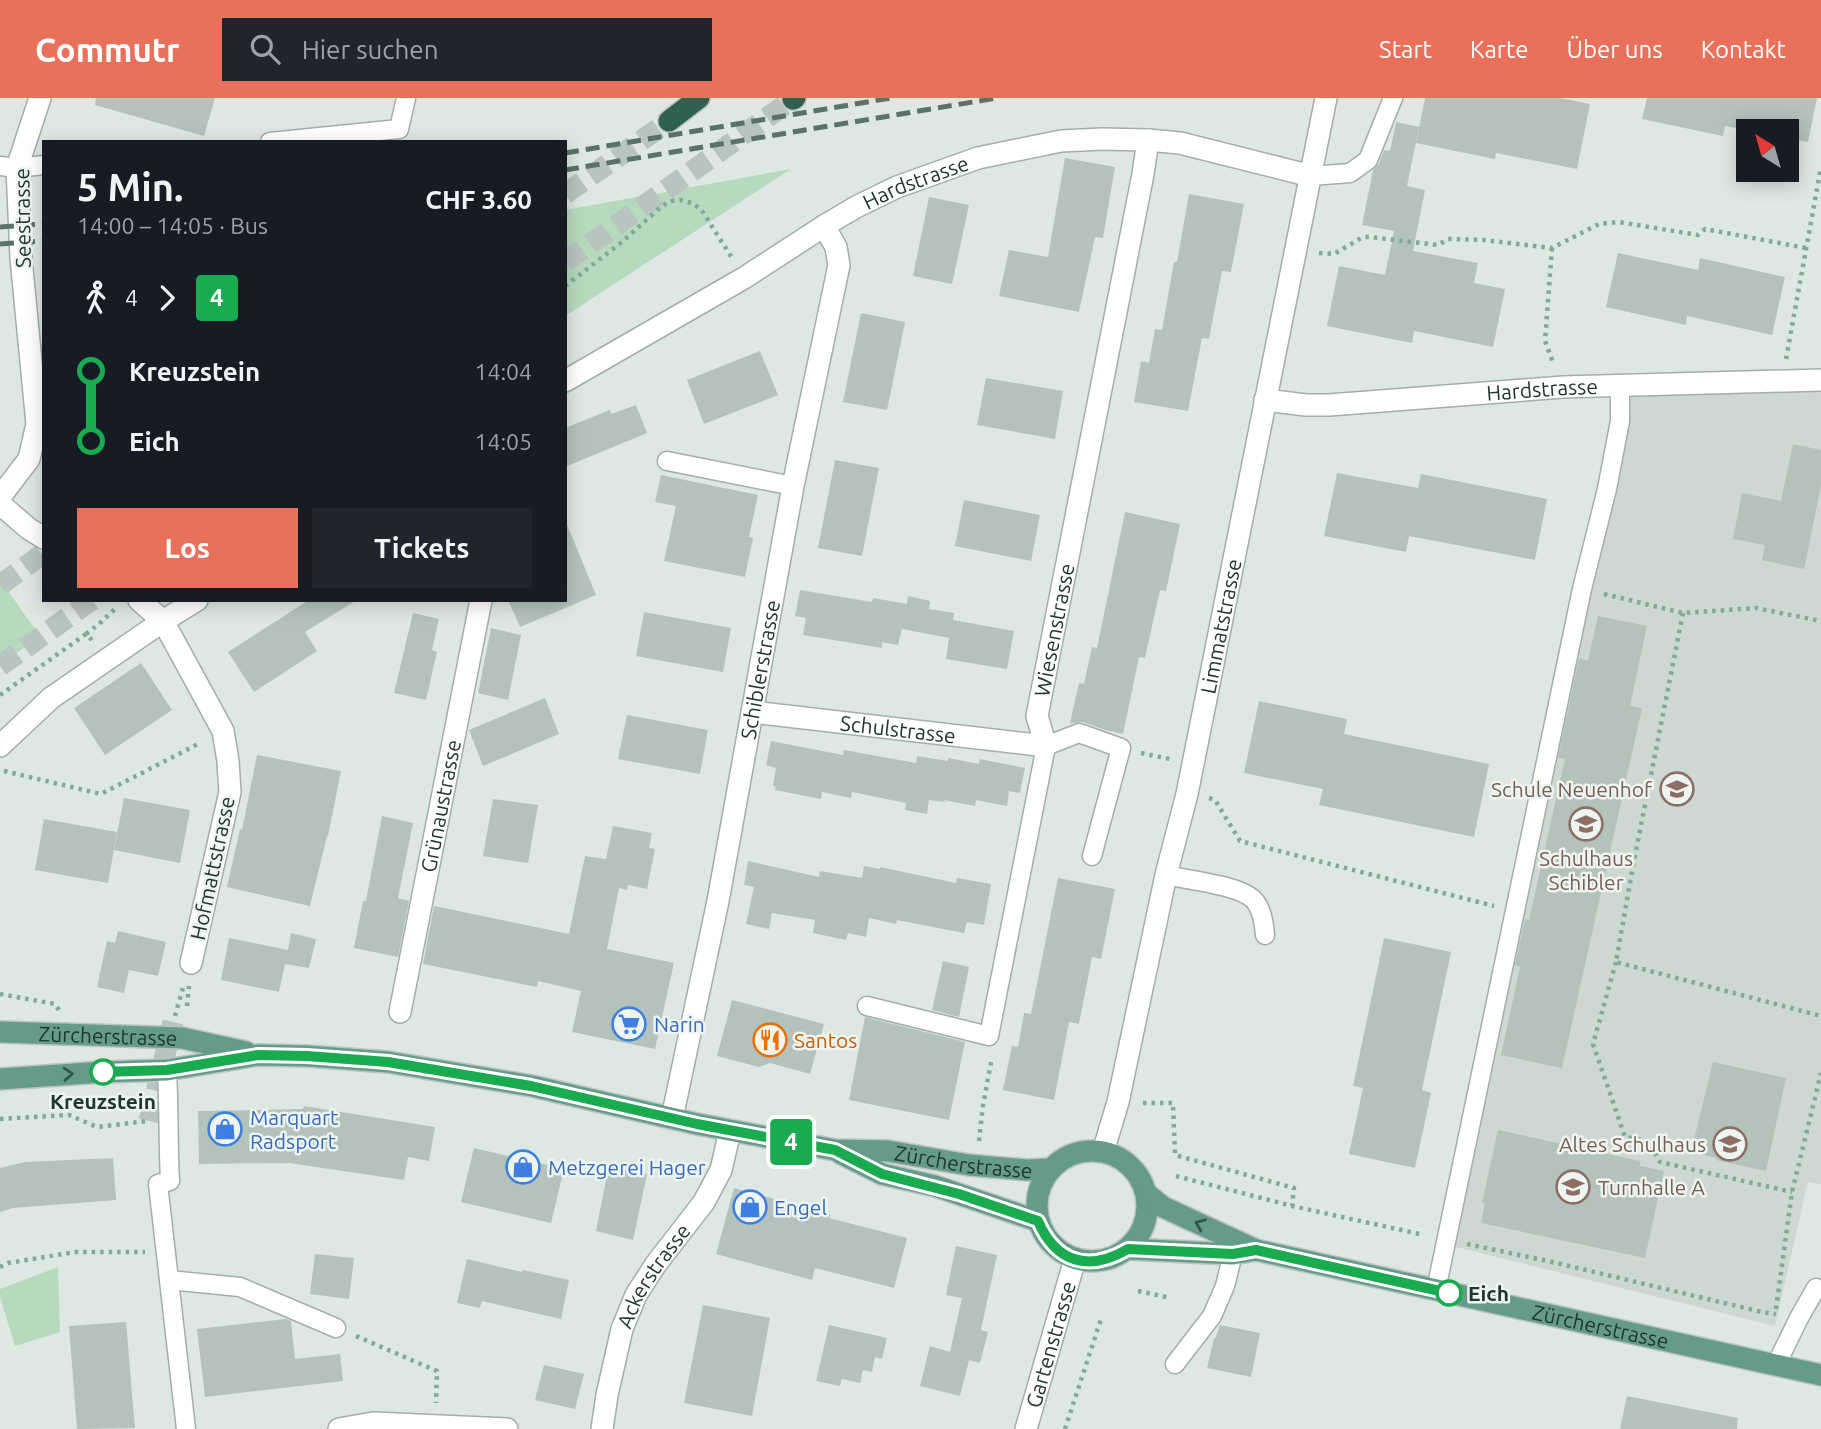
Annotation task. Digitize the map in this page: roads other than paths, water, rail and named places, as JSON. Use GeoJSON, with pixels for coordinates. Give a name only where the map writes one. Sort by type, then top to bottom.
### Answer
{"type":"FeatureCollection","features":[{"type":"Feature","properties":{"kind":"highway"},"geometry":{"type":"LineString","coordinates":[[669,121],[699,98]]}},
{"type":"Feature","properties":{"kind":"main road","name":"Zürcherstrasse"},"geometry":{"type":"LineString","coordinates":[[0,1032],[182,1038],[258,1055]]}},
{"type":"Feature","properties":{"kind":"main road","name":"Zürcherstrasse"},"geometry":{"type":"LineString","coordinates":[[0,1079],[167,1070],[258,1055],[388,1062],[531,1086],[730,1131],[835,1150],[888,1151],[979,1167],[1051,1169]]}},
{"type":"Feature","properties":{"kind":"main road","name":"Zürcherstrasse"},"geometry":{"type":"LineString","coordinates":[[835,1150],[882,1174],[959,1194],[1038,1221]]}},
{"type":"Feature","properties":{"kind":"main road"},"geometry":{"type":"LineString","coordinates":[[1088,1150],[1103,1152],[1118,1157],[1131,1166],[1141,1179],[1147,1194],[1148,1211],[1144,1227],[1128,1249],[1102,1261],[1088,1262],[1074,1259],[1052,1245],[1038,1221],[1037,1194],[1042,1181],[1062,1160],[1074,1153],[1088,1150]]}},
{"type":"Feature","properties":{"kind":"main road","name":"Zürcherstrasse"},"geometry":{"type":"LineString","coordinates":[[1147,1194],[1163,1206],[1256,1250],[1821,1375]]}},
{"type":"Feature","properties":{"kind":"main road","name":"Zürcherstrasse"},"geometry":{"type":"LineString","coordinates":[[1128,1249],[1233,1254],[1256,1250]]}},
{"type":"Feature","properties":{"kind":"street","name":"Seestrasse"},"geometry":{"type":"LineString","coordinates":[[0,497],[29,459],[37,424],[9,167],[40,98]]}},
{"type":"Feature","properties":{"kind":"street","name":"Limmatstrasse"},"geometry":{"type":"LineString","coordinates":[[1103,1152],[1118,1102],[1166,876],[1187,794],[1326,98]]}},
{"type":"Feature","properties":{"kind":"street","name":"Hardstrasse"},"geometry":{"type":"LineString","coordinates":[[567,380],[744,278],[856,207],[897,187],[978,158],[1061,141],[1148,140],[1180,143],[1311,176]]}},
{"type":"Feature","properties":{"kind":"street","name":"Wiesenstrasse"},"geometry":{"type":"LineString","coordinates":[[1046,746],[1037,716],[1148,140]]}},
{"type":"Feature","properties":{"kind":"street","name":"Schiblerstrasse"},"geometry":{"type":"LineString","coordinates":[[672,1118],[718,901],[793,486],[839,265],[836,247],[824,226]]}},
{"type":"Feature","properties":{"kind":"street","name":"Hardstrasse"},"geometry":{"type":"LineString","coordinates":[[1265,400],[1329,405],[1563,387],[1821,380]]}},
{"type":"Feature","properties":{"kind":"street"},"geometry":{"type":"LineString","coordinates":[[0,504],[42,537]]}},
{"type":"Feature","properties":{"kind":"street","name":"Hofmattstrasse"},"geometry":{"type":"LineString","coordinates":[[141,602],[163,621],[223,731],[228,761],[230,792],[191,963]]}},
{"type":"Feature","properties":{"kind":"street"},"geometry":{"type":"LineString","coordinates":[[0,746],[51,698],[194,602]]}},
{"type":"Feature","properties":{"kind":"street","name":"Grünaustrasse"},"geometry":{"type":"LineString","coordinates":[[400,1013],[481,602]]}},
{"type":"Feature","properties":{"kind":"street","name":"Schulstrasse"},"geometry":{"type":"LineString","coordinates":[[752,712],[1046,746]]}},
{"type":"Feature","properties":{"kind":"street","name":"Ackerstrasse"},"geometry":{"type":"LineString","coordinates":[[602,1429],[622,1329],[636,1295],[656,1264],[704,1202],[721,1170],[730,1131]]}},
{"type":"Feature","properties":{"kind":"street","name":"Gartenstrasse"},"geometry":{"type":"LineString","coordinates":[[1026,1429],[1074,1259]]}},
{"type":"Feature","properties":{"kind":"street"},"geometry":{"type":"LineString","coordinates":[[339,1429],[373,1423],[507,1429]]}},
{"type":"Feature","properties":{"kind":"lane"},"geometry":{"type":"LineString","coordinates":[[291,140],[399,129],[406,98]]}},
{"type":"Feature","properties":{"kind":"lane"},"geometry":{"type":"LineString","coordinates":[[1311,176],[1350,173],[1368,160],[1393,98]]}},
{"type":"Feature","properties":{"kind":"lane"},"geometry":{"type":"LineString","coordinates":[[9,167],[42,165]]}},
{"type":"Feature","properties":{"kind":"lane"},"geometry":{"type":"LineString","coordinates":[[1436,1290],[1582,589],[1607,489],[1620,421],[1620,385]]}},
{"type":"Feature","properties":{"kind":"lane"},"geometry":{"type":"LineString","coordinates":[[667,461],[793,486]]}},
{"type":"Feature","properties":{"kind":"lane"},"geometry":{"type":"LineString","coordinates":[[1046,746],[1079,733],[1121,748],[1092,856]]}},
{"type":"Feature","properties":{"kind":"lane","name":"Wiesenstrasse"},"geometry":{"type":"LineString","coordinates":[[867,1006],[989,1036],[1046,746]]}},
{"type":"Feature","properties":{"kind":"lane"},"geometry":{"type":"LineString","coordinates":[[1166,876],[1241,891],[1255,900],[1264,919],[1265,935]]}},
{"type":"Feature","properties":{"kind":"lane"},"geometry":{"type":"LineString","coordinates":[[167,1070],[170,1181],[158,1184],[186,1429]]}},
{"type":"Feature","properties":{"kind":"lane"},"geometry":{"type":"LineString","coordinates":[[1175,1364],[1212,1316],[1225,1286],[1233,1254]]}},
{"type":"Feature","properties":{"kind":"lane"},"geometry":{"type":"LineString","coordinates":[[169,1280],[240,1287],[336,1328]]}},
{"type":"Feature","properties":{"kind":"lane"},"geometry":{"type":"LineString","coordinates":[[1770,1364],[1816,1289]]}},
{"type":"Feature","properties":{"kind":"tunnel"},"geometry":{"type":"LineString","coordinates":[[567,261],[793,99]]}},
{"type":"Feature","properties":{"kind":"tunnel"},"geometry":{"type":"LineString","coordinates":[[567,193],[669,121]]}},
{"type":"Feature","properties":{"kind":"tunnel"},"geometry":{"type":"LineString","coordinates":[[0,585],[42,554]]}},
{"type":"Feature","properties":{"kind":"tunnel"},"geometry":{"type":"LineString","coordinates":[[0,666],[89,602]]}},
{"type":"Feature","properties":{"kind":"tunnel"},"geometry":{"type":"LineString","coordinates":[[149,1121],[173,1022]]}},
{"type":"Feature","properties":{"kind":"railway"},"geometry":{"type":"LineString","coordinates":[[567,153],[891,98]]}},
{"type":"Feature","properties":{"kind":"railway"},"geometry":{"type":"LineString","coordinates":[[567,170],[997,98]]}},
{"type":"Feature","properties":{"kind":"railway"},"geometry":{"type":"LineString","coordinates":[[0,227],[42,224]]}},
{"type":"Feature","properties":{"kind":"railway"},"geometry":{"type":"LineString","coordinates":[[0,244],[42,241]]}},
{"type":"Feature","properties":{"kind":"place","name":"Schule Neuenhof"},"geometry":{"type":"Point","coordinates":[1677,789]}},
{"type":"Feature","properties":{"kind":"place","name":"Schulhaus Schibler"},"geometry":{"type":"Point","coordinates":[1586,824]}},
{"type":"Feature","properties":{"kind":"place","name":"Narin"},"geometry":{"type":"Point","coordinates":[629,1024]}},
{"type":"Feature","properties":{"kind":"place","name":"Santos"},"geometry":{"type":"Point","coordinates":[770,1040]}},
{"type":"Feature","properties":{"kind":"place","name":"Kreuzstein"},"geometry":{"type":"Point","coordinates":[103,1072]}},
{"type":"Feature","properties":{"kind":"place","name":"Marquart Radsport"},"geometry":{"type":"Point","coordinates":[225,1129]}},
{"type":"Feature","properties":{"kind":"place","name":"Altes Schulhaus"},"geometry":{"type":"Point","coordinates":[1730,1144]}},
{"type":"Feature","properties":{"kind":"place","name":"Metzgerei Hager"},"geometry":{"type":"Point","coordinates":[523,1167]}},
{"type":"Feature","properties":{"kind":"place","name":"Turnhalle A"},"geometry":{"type":"Point","coordinates":[1573,1187]}},
{"type":"Feature","properties":{"kind":"place","name":"Engel"},"geometry":{"type":"Point","coordinates":[750,1207]}},
{"type":"Feature","properties":{"kind":"place","name":"Eich"},"geometry":{"type":"Point","coordinates":[1449,1293]}}]}
